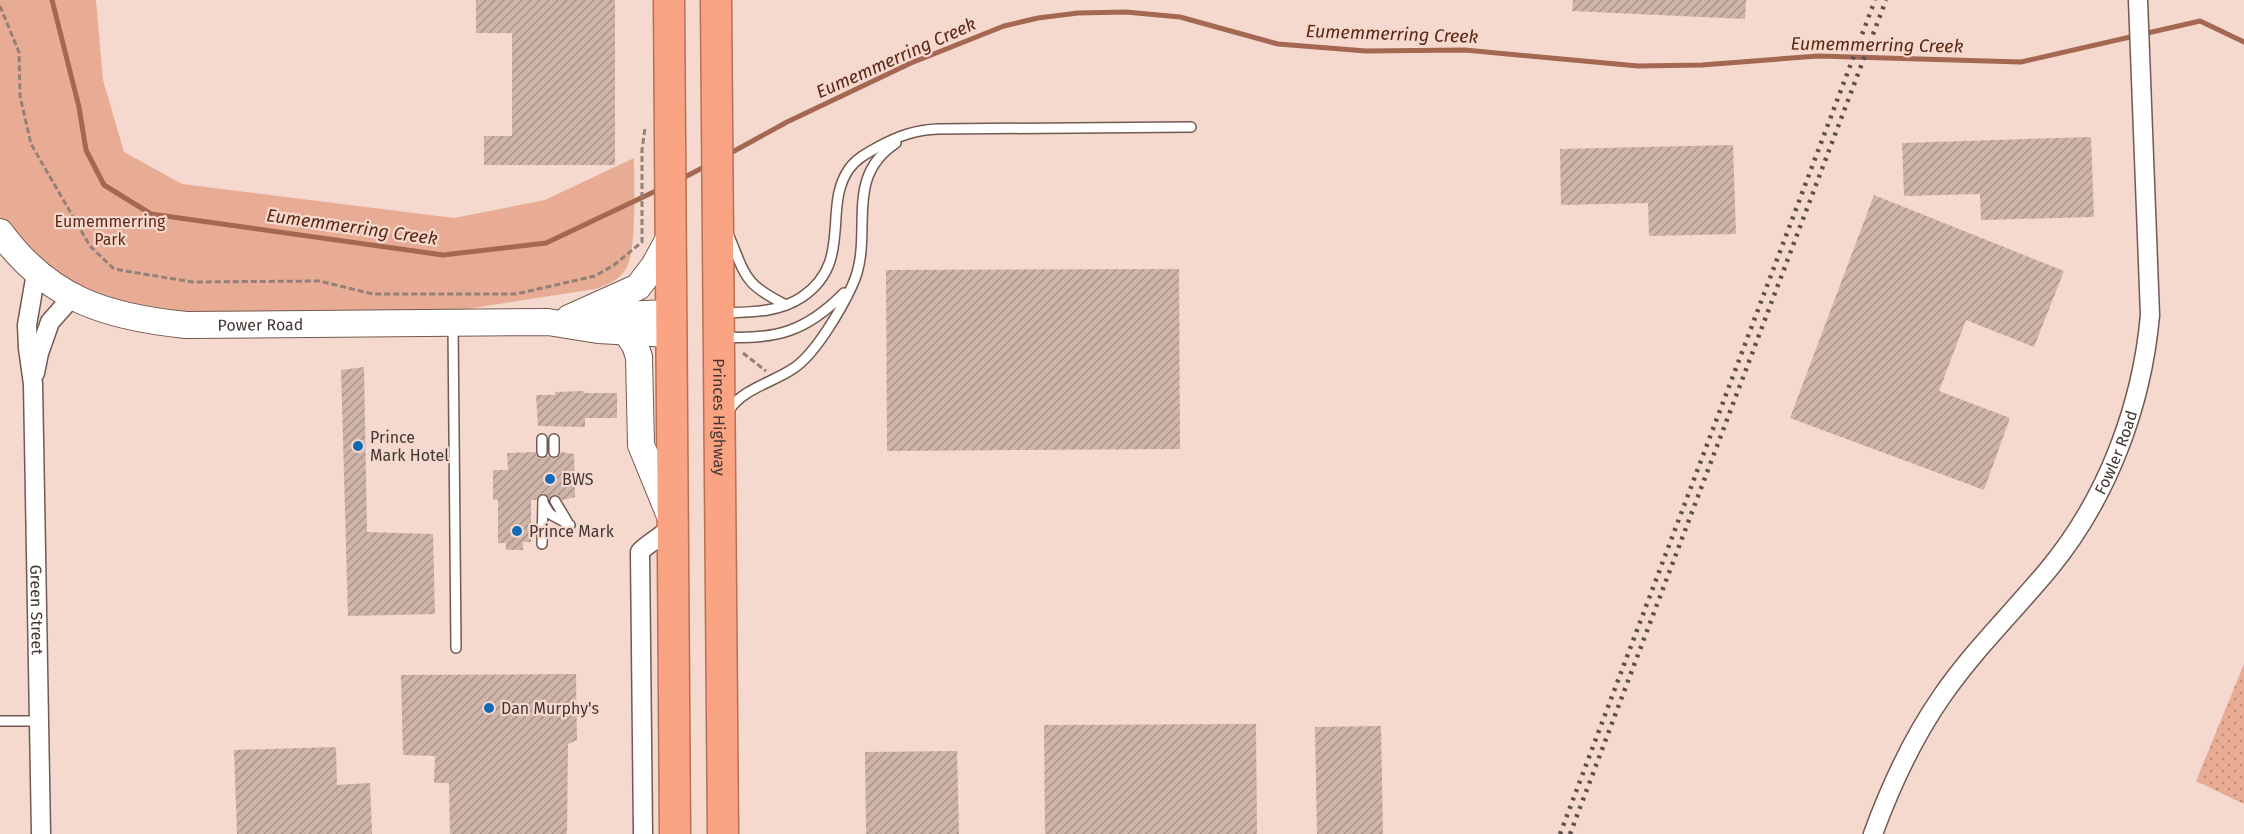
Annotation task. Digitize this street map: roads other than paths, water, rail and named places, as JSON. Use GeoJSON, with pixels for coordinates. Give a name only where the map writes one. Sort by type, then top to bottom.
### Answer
{"type":"FeatureCollection","features":[{"type":"Feature","properties":{"kind":"highway"},"geometry":{"type":"LineString","coordinates":[[669,0],[670,142],[661,230],[672,323],[675,834]]}},
{"type":"Feature","properties":{"kind":"highway","name":"Princes Highway"},"geometry":{"type":"LineString","coordinates":[[716,0],[717,200],[725,333],[718,425],[723,834]]}},
{"type":"Feature","properties":{"kind":"highway"},"geometry":{"type":"LineString","coordinates":[[672,323],[725,333]]}},
{"type":"Feature","properties":{"kind":"main road"},"geometry":{"type":"LineString","coordinates":[[559,320],[638,287],[654,266],[661,230]]}},
{"type":"Feature","properties":{"kind":"main road","name":"Power Road"},"geometry":{"type":"LineString","coordinates":[[0,232],[36,273],[74,296],[108,312],[144,321],[186,325],[453,323],[559,320],[643,313],[672,323]]}},
{"type":"Feature","properties":{"kind":"main road","name":"Power Road"},"geometry":{"type":"LineString","coordinates":[[559,320],[598,330],[627,333],[672,323]]}},
{"type":"Feature","properties":{"kind":"main road"},"geometry":{"type":"LineString","coordinates":[[627,333],[639,357],[641,445],[673,523]]}},
{"type":"Feature","properties":{"kind":"street","name":"Fowler Road"},"geometry":{"type":"LineString","coordinates":[[1873,834],[1889,791],[1921,728],[1955,678],[2068,544],[2103,482],[2126,430],[2144,361],[2150,315],[2138,5]]}},
{"type":"Feature","properties":{"kind":"street","name":"Green Street"},"geometry":{"type":"LineString","coordinates":[[36,273],[27,325],[33,384],[41,834]]}},
{"type":"Feature","properties":{"kind":"street","name":"Green Street"},"geometry":{"type":"LineString","coordinates":[[33,384],[39,353],[50,322],[74,296]]}},
{"type":"Feature","properties":{"kind":"street"},"geometry":{"type":"LineString","coordinates":[[643,834],[640,552],[663,536],[673,523]]}},
{"type":"Feature","properties":{"kind":"lane"},"geometry":{"type":"LineString","coordinates":[[725,333],[759,312],[786,305],[808,292],[826,270],[831,259],[836,235],[840,190],[848,170],[868,153],[896,137],[920,130],[938,129],[1191,127]]}},
{"type":"Feature","properties":{"kind":"lane"},"geometry":{"type":"LineString","coordinates":[[718,425],[739,398],[792,370],[806,359],[852,285],[860,262],[862,196],[870,170],[881,155],[897,142],[914,134],[938,129]]}},
{"type":"Feature","properties":{"kind":"lane"},"geometry":{"type":"LineString","coordinates":[[717,200],[749,281],[763,294],[786,305]]}},
{"type":"Feature","properties":{"kind":"lane"},"geometry":{"type":"LineString","coordinates":[[725,333],[756,338],[792,331],[818,317],[852,285]]}},
{"type":"Feature","properties":{"kind":"lane"},"geometry":{"type":"LineString","coordinates":[[453,323],[456,648]]}},
{"type":"Feature","properties":{"kind":"lane"},"geometry":{"type":"LineString","coordinates":[[542,439],[542,452]]}},
{"type":"Feature","properties":{"kind":"lane"},"geometry":{"type":"LineString","coordinates":[[554,439],[554,452]]}},
{"type":"Feature","properties":{"kind":"lane"},"geometry":{"type":"LineString","coordinates":[[543,544],[543,500],[550,514],[570,525],[555,501]]}},
{"type":"Feature","properties":{"kind":"lane"},"geometry":{"type":"LineString","coordinates":[[0,721],[39,722]]}},
{"type":"Feature","properties":{"kind":"waterway","name":"Eumemmerring Creek"},"geometry":{"type":"LineString","coordinates":[[52,0],[79,107],[86,150],[104,185],[151,214],[443,255],[546,243],[660,189]]}},
{"type":"Feature","properties":{"kind":"waterway","name":"Eumemmerring Creek"},"geometry":{"type":"LineString","coordinates":[[727,155],[787,122],[911,63],[1004,26],[1038,18],[1078,13],[1126,12],[1180,17],[1278,44],[1366,51],[1465,50],[1638,66],[1702,65],[1818,56],[2021,62],[2200,21],[2244,42]]}},
{"type":"Feature","properties":{"kind":"waterway","name":"Eumemmerring Creek"},"geometry":{"type":"LineString","coordinates":[[679,180],[708,165]]}},
{"type":"Feature","properties":{"kind":"railway"},"geometry":{"type":"LineString","coordinates":[[1560,834],[1875,0]]}},
{"type":"Feature","properties":{"kind":"railway"},"geometry":{"type":"LineString","coordinates":[[1570,834],[1886,0]]}},
{"type":"Feature","properties":{"kind":"place","name":"Prince Mark Hotel"},"geometry":{"type":"Point","coordinates":[358,446]}},
{"type":"Feature","properties":{"kind":"place","name":"BWS"},"geometry":{"type":"Point","coordinates":[550,479]}},
{"type":"Feature","properties":{"kind":"place","name":"Prince Mark"},"geometry":{"type":"Point","coordinates":[517,531]}},
{"type":"Feature","properties":{"kind":"place","name":"Dan Murphy's"},"geometry":{"type":"Point","coordinates":[489,708]}},
{"type":"Feature","properties":{"kind":"park label","name":"Eumemmerring Park"},"geometry":{"type":"Point","coordinates":[110,230]}}]}
